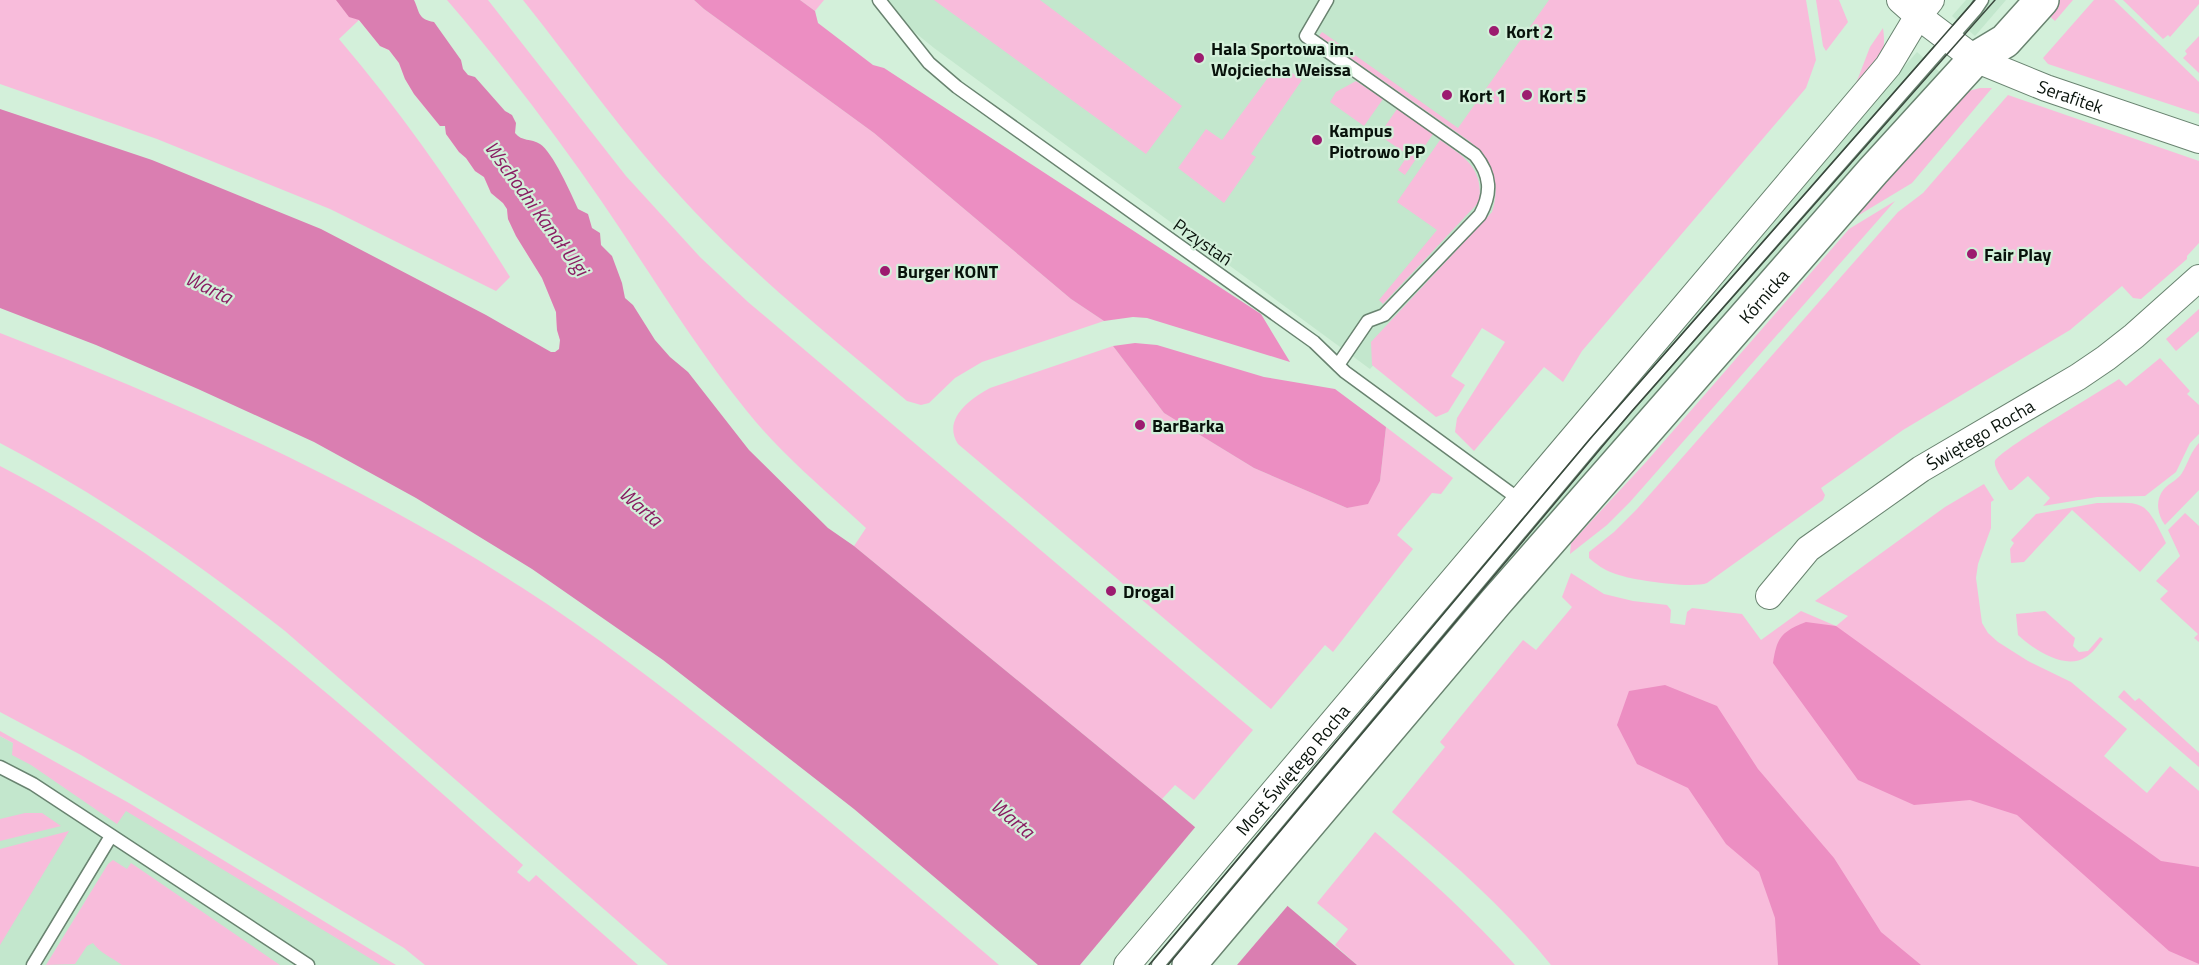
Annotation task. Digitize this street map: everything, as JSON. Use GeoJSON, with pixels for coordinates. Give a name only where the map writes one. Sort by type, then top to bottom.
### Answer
{"type":"FeatureCollection","features":[{"type":"Feature","properties":{"kind":"street","name":"Kórnicka"},"geometry":{"type":"LineString","coordinates":[[1476,588],[1873,171],[1962,49],[2005,41],[2042,0]]}},
{"type":"Feature","properties":{"kind":"street","name":"Serafitek"},"geometry":{"type":"LineString","coordinates":[[1916,5],[1962,49],[2037,85],[2199,141]]}},
{"type":"Feature","properties":{"kind":"street"},"geometry":{"type":"LineString","coordinates":[[1189,965],[1476,588],[1520,500],[1888,66],[1916,5]]}},
{"type":"Feature","properties":{"kind":"street","name":"Świętego Rocha"},"geometry":{"type":"LineString","coordinates":[[1769,596],[1808,549],[1921,468],[2078,377],[2106,358],[2199,278]]}},
{"type":"Feature","properties":{"kind":"street","name":"Most Świętego Rocha"},"geometry":{"type":"LineString","coordinates":[[1128,965],[1476,588]]}},
{"type":"Feature","properties":{"kind":"lane","name":"Przystań"},"geometry":{"type":"LineString","coordinates":[[879,0],[902,32],[929,63],[957,87],[1314,342],[1345,372],[1520,500]]}},
{"type":"Feature","properties":{"kind":"lane"},"geometry":{"type":"LineString","coordinates":[[1327,0],[1306,36],[1475,155],[1486,171],[1489,191],[1480,215],[1384,315],[1368,321],[1338,365]]}},
{"type":"Feature","properties":{"kind":"lane"},"geometry":{"type":"LineString","coordinates":[[1962,49],[1979,5],[1990,0]]}},
{"type":"Feature","properties":{"kind":"lane"},"geometry":{"type":"LineString","coordinates":[[1158,965],[1476,588]]}},
{"type":"Feature","properties":{"kind":"lane"},"geometry":{"type":"LineString","coordinates":[[0,767],[33,784],[309,965]]}},
{"type":"Feature","properties":{"kind":"lane"},"geometry":{"type":"LineString","coordinates":[[33,965],[111,836]]}},
{"type":"Feature","properties":{"kind":"shaded area"},"geometry":{"type":"Polygon","coordinates":[[[0,0],[365,0],[567,277],[560,340],[556,312],[542,278],[516,236],[508,219],[507,209],[491,193],[484,177],[475,171],[459,152],[446,134],[445,126],[440,126],[414,94],[399,63],[389,50],[380,46],[359,20],[339,39],[429,155],[510,277],[496,291],[330,209],[157,139],[0,84],[0,0]]]}},
{"type":"Feature","properties":{"kind":"shaded area"},"geometry":{"type":"Polygon","coordinates":[[[447,0],[488,0],[626,176],[700,257],[748,302],[1253,730],[1194,800],[1175,785],[1162,799],[854,546],[866,528],[789,457],[746,410],[690,333],[565,150],[508,74],[447,0]]]}},
{"type":"Feature","properties":{"kind":"shaded area"},"geometry":{"type":"Polygon","coordinates":[[[523,0],[694,0],[874,133],[1071,299],[1104,321],[982,362],[955,378],[929,403],[921,405],[907,401],[790,302],[706,224],[639,149],[523,0]]]}},
{"type":"Feature","properties":{"kind":"shaded area"},"geometry":{"type":"Polygon","coordinates":[[[694,0],[800,0],[815,11],[818,23],[873,65],[884,68],[1261,314],[1290,362],[1147,318],[1133,317],[1104,321],[1071,299],[874,133],[694,0]]]}},
{"type":"Feature","properties":{"kind":"shaded area"},"geometry":{"type":"Polygon","coordinates":[[[800,0],[824,0],[815,11],[800,0]]]}},
{"type":"Feature","properties":{"kind":"shaded area","name":"Kampus Piotrowo PP"},"geometry":{"type":"Polygon","coordinates":[[[875,0],[1698,0],[1370,369],[934,48],[875,0]]]}},
{"type":"Feature","properties":{"kind":"shaded area"},"geometry":{"type":"Polygon","coordinates":[[[934,0],[1040,0],[1182,106],[1146,154],[934,0]]]}},
{"type":"Feature","properties":{"kind":"shaded area"},"geometry":{"type":"Polygon","coordinates":[[[1549,0],[1806,0],[1816,60],[1806,88],[1582,351],[1563,382],[1544,367],[1474,451],[1455,432],[1457,418],[1505,342],[1482,328],[1451,376],[1465,385],[1448,412],[1436,417],[1372,365],[1371,342],[1492,212],[1496,191],[1493,173],[1484,156],[1469,141],[1319,36],[1322,32],[1458,128],[1549,0]]]}},
{"type":"Feature","properties":{"kind":"shaded area"},"geometry":{"type":"Polygon","coordinates":[[[1816,0],[1839,0],[1848,22],[1826,51],[1823,46],[1816,0]]]}},
{"type":"Feature","properties":{"kind":"shaded area"},"geometry":{"type":"Polygon","coordinates":[[[1966,0],[2006,0],[1975,36],[1952,16],[1966,0]]]}},
{"type":"Feature","properties":{"kind":"shaded area"},"geometry":{"type":"Polygon","coordinates":[[[2056,0],[2073,0],[2055,21],[2045,12],[2056,0]]]}},
{"type":"Feature","properties":{"kind":"shaded area"},"geometry":{"type":"Polygon","coordinates":[[[2094,0],[2114,0],[2199,82],[2199,114],[2048,64],[2043,58],[2094,0]]]}},
{"type":"Feature","properties":{"kind":"shaded area"},"geometry":{"type":"Polygon","coordinates":[[[2123,0],[2199,0],[2199,4],[2170,37],[2168,35],[2163,39],[2123,0]]]}},
{"type":"Feature","properties":{"kind":"shaded area"},"geometry":{"type":"Polygon","coordinates":[[[1883,28],[1882,55],[1874,67],[1855,86],[1870,47],[1883,28]]]}},
{"type":"Feature","properties":{"kind":"shaded area"},"geometry":{"type":"Polygon","coordinates":[[[2199,36],[2199,73],[2183,58],[2187,54],[2185,51],[2199,36]]]}},
{"type":"Feature","properties":{"kind":"shaded area"},"geometry":{"type":"Polygon","coordinates":[[[1917,52],[1941,73],[1489,598],[1464,578],[1758,233],[1917,52]]]}},
{"type":"Feature","properties":{"kind":"shaded area"},"geometry":{"type":"Polygon","coordinates":[[[1288,70],[1302,80],[1251,154],[1256,157],[1224,203],[1178,168],[1206,129],[1222,140],[1273,71],[1282,78],[1288,70]]]}},
{"type":"Feature","properties":{"kind":"shaded area"},"geometry":{"type":"Polygon","coordinates":[[[1356,81],[1383,99],[1364,126],[1330,102],[1336,92],[1356,81]]]}},
{"type":"Feature","properties":{"kind":"shaded area"},"geometry":{"type":"Polygon","coordinates":[[[1992,88],[1912,183],[1854,218],[1965,92],[1992,88]]]}},
{"type":"Feature","properties":{"kind":"shaded area"},"geometry":{"type":"Polygon","coordinates":[[[2008,95],[2199,161],[2199,243],[2187,259],[2141,299],[2133,298],[2122,286],[2070,330],[1903,430],[1821,488],[1825,495],[1823,500],[1707,583],[1688,585],[1660,583],[1621,576],[1597,565],[1589,558],[1589,552],[1637,509],[1898,212],[1923,193],[2008,95]]]}},
{"type":"Feature","properties":{"kind":"shaded area"},"geometry":{"type":"Polygon","coordinates":[[[1397,109],[1433,134],[1405,175],[1398,170],[1408,155],[1379,135],[1397,109]]]}},
{"type":"Feature","properties":{"kind":"shaded area"},"geometry":{"type":"Polygon","coordinates":[[[1440,140],[1471,165],[1479,181],[1479,202],[1383,304],[1379,300],[1437,230],[1397,202],[1440,140]]]}},
{"type":"Feature","properties":{"kind":"shaded area"},"geometry":{"type":"Polygon","coordinates":[[[1895,201],[1630,502],[1607,525],[1570,554],[1571,543],[1646,462],[1849,229],[1895,201]]]}},
{"type":"Feature","properties":{"kind":"shaded area"},"geometry":{"type":"Polygon","coordinates":[[[2199,309],[2199,331],[2176,351],[2166,339],[2199,309]]]}},
{"type":"Feature","properties":{"kind":"shaded area"},"geometry":{"type":"Polygon","coordinates":[[[0,333],[134,387],[266,446],[396,512],[521,587],[600,641],[728,739],[999,965],[668,965],[285,631],[217,580],[111,507],[0,443],[0,333]]]}},
{"type":"Feature","properties":{"kind":"shaded area"},"geometry":{"type":"Polygon","coordinates":[[[1135,343],[1157,345],[1264,377],[1335,389],[1386,427],[1380,481],[1368,504],[1347,508],[1254,468],[1164,413],[1113,346],[1135,343]]]}},
{"type":"Feature","properties":{"kind":"shaded area"},"geometry":{"type":"Polygon","coordinates":[[[1113,346],[1164,413],[1254,468],[1347,508],[1368,503],[1380,481],[1386,427],[1453,478],[1441,494],[1432,493],[1397,535],[1413,549],[1333,652],[1325,645],[1271,709],[958,444],[954,435],[953,426],[960,411],[990,388],[1113,346]]]}},
{"type":"Feature","properties":{"kind":"shaded area"},"geometry":{"type":"Polygon","coordinates":[[[2160,358],[2190,391],[2187,394],[2199,405],[2199,434],[2190,443],[2176,472],[2145,496],[2097,497],[2043,506],[2050,498],[2028,476],[2009,490],[1995,464],[2001,455],[2119,379],[2126,386],[2160,358]]]}},
{"type":"Feature","properties":{"kind":"shaded area"},"geometry":{"type":"Polygon","coordinates":[[[2199,443],[2199,490],[2165,525],[2159,512],[2158,502],[2161,493],[2180,475],[2199,443]]]}},
{"type":"Feature","properties":{"kind":"shaded area"},"geometry":{"type":"Polygon","coordinates":[[[0,466],[72,506],[142,551],[274,649],[523,865],[517,872],[529,882],[536,875],[638,965],[425,965],[404,948],[81,755],[0,712],[0,466]]]}},
{"type":"Feature","properties":{"kind":"shaded area"},"geometry":{"type":"Polygon","coordinates":[[[1984,484],[1994,500],[1991,502],[1991,528],[1978,564],[1976,578],[1982,623],[1988,633],[2028,661],[2071,682],[2127,729],[2104,756],[2147,793],[2170,766],[2199,791],[2199,965],[1551,965],[1476,885],[1392,812],[1445,747],[1440,742],[1523,640],[1536,650],[1572,607],[1562,597],[1571,573],[1604,594],[1633,601],[1667,605],[1671,610],[1670,623],[1685,625],[1687,612],[1692,608],[1742,614],[1761,640],[1801,611],[1836,626],[1848,616],[1815,601],[1945,507],[1984,484]]]}},
{"type":"Feature","properties":{"kind":"shaded area"},"geometry":{"type":"Polygon","coordinates":[[[2097,503],[2134,504],[2141,506],[2153,518],[2166,543],[2140,572],[2072,510],[2024,562],[2011,563],[2010,549],[2014,543],[2011,540],[2036,514],[2097,503]]]}},
{"type":"Feature","properties":{"kind":"shaded area"},"geometry":{"type":"Polygon","coordinates":[[[2185,513],[2199,526],[2199,642],[2194,638],[2198,634],[2160,599],[2168,591],[2156,581],[2180,556],[2168,530],[2185,513]]]}},
{"type":"Feature","properties":{"kind":"shaded area"},"geometry":{"type":"Polygon","coordinates":[[[2045,611],[2075,638],[2073,646],[2079,652],[2088,651],[2100,637],[2103,639],[2091,653],[2078,661],[2059,660],[2041,652],[2018,635],[2016,614],[2045,611]]]}},
{"type":"Feature","properties":{"kind":"shaded area"},"geometry":{"type":"Polygon","coordinates":[[[1806,622],[1836,626],[2161,861],[2199,867],[2199,964],[2169,951],[2017,815],[1970,800],[1914,805],[1858,780],[1773,663],[1776,647],[1782,636],[1806,622]]]}},
{"type":"Feature","properties":{"kind":"shaded area"},"geometry":{"type":"Polygon","coordinates":[[[1665,685],[1717,706],[1758,769],[1834,858],[1881,932],[1921,965],[1778,965],[1775,918],[1759,872],[1726,844],[1688,788],[1637,764],[1617,725],[1629,691],[1665,685]]]}},
{"type":"Feature","properties":{"kind":"shaded area"},"geometry":{"type":"Polygon","coordinates":[[[2124,690],[2135,701],[2139,698],[2199,753],[2199,767],[2118,697],[2124,690]]]}},
{"type":"Feature","properties":{"kind":"shaded area"},"geometry":{"type":"Polygon","coordinates":[[[0,731],[129,803],[396,965],[381,965],[126,811],[117,824],[31,765],[12,755],[13,743],[0,736],[0,731]]]}},
{"type":"Feature","properties":{"kind":"shaded area"},"geometry":{"type":"Polygon","coordinates":[[[0,736],[13,743],[389,965],[0,965],[0,736]]]}},
{"type":"Feature","properties":{"kind":"shaded area"},"geometry":{"type":"Polygon","coordinates":[[[25,813],[42,813],[61,826],[0,841],[0,819],[25,813]]]}},
{"type":"Feature","properties":{"kind":"shaded area"},"geometry":{"type":"Polygon","coordinates":[[[69,831],[0,945],[0,849],[69,831]]]}},
{"type":"Feature","properties":{"kind":"shaded area"},"geometry":{"type":"Polygon","coordinates":[[[1375,832],[1447,896],[1515,965],[1357,965],[1335,945],[1348,929],[1317,903],[1375,832]]]}},
{"type":"Feature","properties":{"kind":"shaded area"},"geometry":{"type":"Polygon","coordinates":[[[113,860],[127,869],[131,863],[280,965],[122,965],[93,943],[87,946],[75,964],[46,965],[108,864],[113,860]]]}},
{"type":"Feature","properties":{"kind":"water"},"geometry":{"type":"Polygon","coordinates":[[[336,0],[414,0],[420,15],[434,22],[461,60],[463,69],[468,75],[475,77],[505,111],[512,115],[516,123],[515,133],[545,148],[578,209],[588,214],[592,228],[600,233],[601,245],[612,256],[625,298],[633,305],[655,340],[688,372],[749,450],[828,528],[854,546],[1162,799],[1357,965],[1038,965],[854,809],[663,660],[532,569],[416,498],[314,442],[96,345],[0,308],[0,109],[152,160],[321,229],[486,315],[551,352],[559,349],[556,312],[542,278],[516,236],[508,219],[507,209],[491,193],[484,177],[475,171],[459,152],[446,134],[445,126],[440,126],[414,94],[399,63],[389,50],[380,46],[359,20],[349,17],[336,0]]]}},
{"type":"Feature","properties":{"kind":"pier"},"geometry":{"type":"Polygon","coordinates":[[[1197,825],[1290,903],[1237,965],[1080,965],[1197,825]]]}},
{"type":"Feature","properties":{"kind":"tram line"},"geometry":{"type":"LineString","coordinates":[[1149,965],[1589,440],[1975,0]]}},
{"type":"Feature","properties":{"kind":"tram line"},"geometry":{"type":"LineString","coordinates":[[1168,965],[1632,411],[1995,0]]}},
{"type":"Feature","properties":{"kind":"place","name":"Kort 2"},"geometry":{"type":"Point","coordinates":[1494,31]}},
{"type":"Feature","properties":{"kind":"place","name":"Hala Sportowa im. Wojciecha Weissa"},"geometry":{"type":"Point","coordinates":[1199,58]}},
{"type":"Feature","properties":{"kind":"place","name":"Kort 1"},"geometry":{"type":"Point","coordinates":[1447,95]}},
{"type":"Feature","properties":{"kind":"place","name":"Kort 5"},"geometry":{"type":"Point","coordinates":[1527,95]}},
{"type":"Feature","properties":{"kind":"place","name":"Kampus Piotrowo PP"},"geometry":{"type":"Point","coordinates":[1317,140]}},
{"type":"Feature","properties":{"kind":"place","name":"Fair Play"},"geometry":{"type":"Point","coordinates":[1972,254]}},
{"type":"Feature","properties":{"kind":"place","name":"Burger KONT"},"geometry":{"type":"Point","coordinates":[885,271]}},
{"type":"Feature","properties":{"kind":"place","name":"BarBarka"},"geometry":{"type":"Point","coordinates":[1140,425]}},
{"type":"Feature","properties":{"kind":"place","name":"Drogal"},"geometry":{"type":"Point","coordinates":[1111,591]}},
{"type":"Feature","properties":{"kind":"water label","name":"Wschodni Kanał Ulgi"},"geometry":{"type":"Point","coordinates":[537,208]}},
{"type":"Feature","properties":{"kind":"water label","name":"Warta"},"geometry":{"type":"Point","coordinates":[209,287]}},
{"type":"Feature","properties":{"kind":"water label","name":"Warta"},"geometry":{"type":"Point","coordinates":[641,506]}},
{"type":"Feature","properties":{"kind":"water label","name":"Warta"},"geometry":{"type":"Point","coordinates":[1013,818]}}]}
